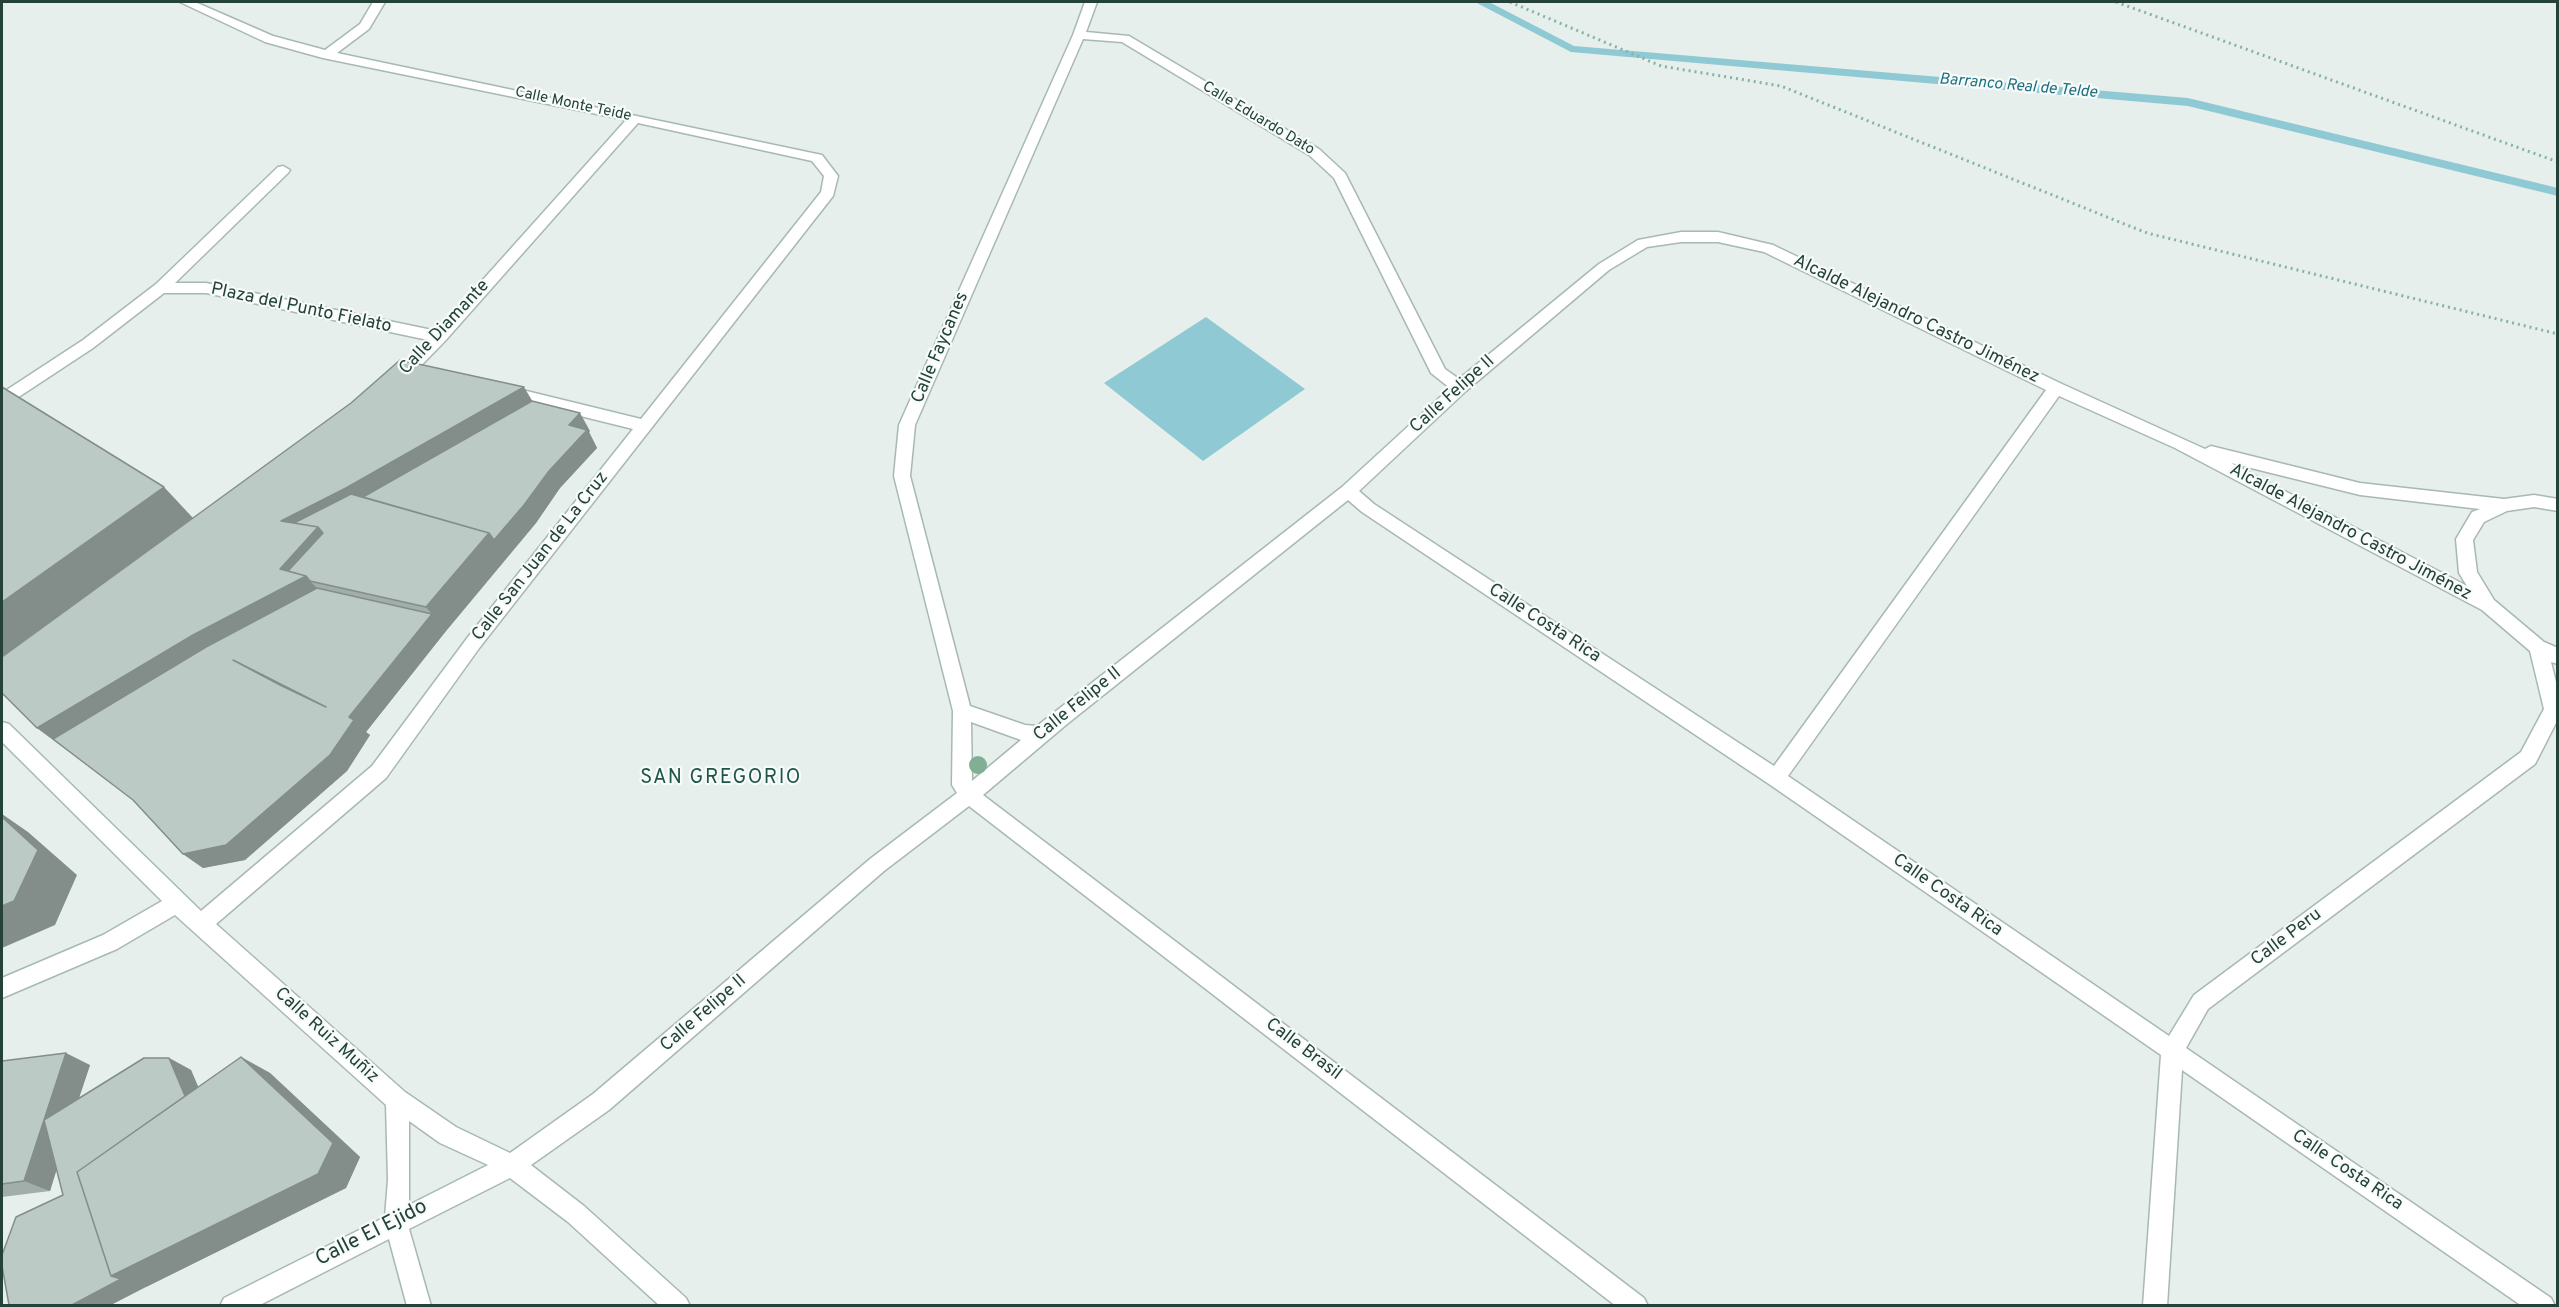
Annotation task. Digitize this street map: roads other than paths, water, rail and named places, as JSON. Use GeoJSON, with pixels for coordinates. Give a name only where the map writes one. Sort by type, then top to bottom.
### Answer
{"type":"FeatureCollection","features":[{"type":"Feature","properties":{"kind":"street","name":"Calle Monte Teide"},"geometry":{"type":"LineString","coordinates":[[186,2],[269,39],[327,55],[817,158]]}},
{"type":"Feature","properties":{"kind":"street"},"geometry":{"type":"LineString","coordinates":[[327,55],[365,26],[379,2]]}},
{"type":"Feature","properties":{"kind":"street","name":"Calle Faycanes"},"geometry":{"type":"LineString","coordinates":[[969,795],[962,785],[962,711],[902,476],[907,425],[1091,2]]}},
{"type":"Feature","properties":{"kind":"street","name":"Calle Eduardo Dato"},"geometry":{"type":"LineString","coordinates":[[1079,34],[1125,39],[1314,152],[1340,176],[1439,372],[1460,387]]}},
{"type":"Feature","properties":{"kind":"street","name":"Calle Diamante"},"geometry":{"type":"LineString","coordinates":[[383,391],[416,370],[440,338],[635,118]]}},
{"type":"Feature","properties":{"kind":"street","name":"Calle San Juan de La Cruz"},"geometry":{"type":"LineString","coordinates":[[201,924],[379,772],[474,642],[828,193],[831,176],[817,158]]}},
{"type":"Feature","properties":{"kind":"street"},"geometry":{"type":"LineString","coordinates":[[2,400],[88,344],[161,288],[283,170]]}},
{"type":"Feature","properties":{"kind":"street","name":"Alcalde Alejandro Castro Jiménez"},"geometry":{"type":"LineString","coordinates":[[1643,243],[1681,237],[1718,237],[1768,248],[2056,388],[2181,444],[2488,605]]}},
{"type":"Feature","properties":{"kind":"street","name":"Calle Felipe II"},"geometry":{"type":"LineString","coordinates":[[512,1165],[602,1102],[877,865],[969,795],[1348,491],[1460,387],[1604,267],[1643,243]]}},
{"type":"Feature","properties":{"kind":"street","name":"Plaza del Punto Fielato"},"geometry":{"type":"LineString","coordinates":[[161,288],[206,288],[440,338]]}},
{"type":"Feature","properties":{"kind":"street"},"geometry":{"type":"LineString","coordinates":[[488,388],[644,426]]}},
{"type":"Feature","properties":{"kind":"street"},"geometry":{"type":"LineString","coordinates":[[1776,777],[2056,388]]}},
{"type":"Feature","properties":{"kind":"street","name":"Alcalde Alejandro Castro Jiménez"},"geometry":{"type":"LineString","coordinates":[[2181,444],[2360,489],[2504,505]]}},
{"type":"Feature","properties":{"kind":"street","name":"Calle Costa Rica"},"geometry":{"type":"LineString","coordinates":[[1348,491],[1368,508],[1776,777],[2172,1052],[2543,1305]]}},
{"type":"Feature","properties":{"kind":"street"},"geometry":{"type":"LineString","coordinates":[[2558,505],[2534,501],[2504,505],[2478,517],[2464,539],[2468,573],[2488,605],[2538,647],[2558,657]]}},
{"type":"Feature","properties":{"kind":"street","name":"Calle Peru"},"geometry":{"type":"LineString","coordinates":[[2155,1305],[2172,1052],[2201,1002],[2528,758],[2553,709],[2538,647]]}},
{"type":"Feature","properties":{"kind":"street"},"geometry":{"type":"LineString","coordinates":[[962,711],[1025,733],[1041,735]]}},
{"type":"Feature","properties":{"kind":"street","name":"Calle Ruiz Muñiz"},"geometry":{"type":"LineString","coordinates":[[2,730],[177,903],[397,1100],[448,1135],[512,1165],[576,1214],[678,1305]]}},
{"type":"Feature","properties":{"kind":"street","name":"Calle Brasil"},"geometry":{"type":"LineString","coordinates":[[969,795],[1636,1305]]}},
{"type":"Feature","properties":{"kind":"street"},"geometry":{"type":"LineString","coordinates":[[2,988],[110,942],[177,903]]}},
{"type":"Feature","properties":{"kind":"street"},"geometry":{"type":"LineString","coordinates":[[397,1100],[399,1180],[396,1222],[419,1305]]}},
{"type":"Feature","properties":{"kind":"street","name":"Calle El Ejido"},"geometry":{"type":"LineString","coordinates":[[232,1305],[512,1165]]}},
{"type":"Feature","properties":{"kind":"water"},"geometry":{"type":"Polygon","coordinates":[[[1206,317],[1305,389],[1203,461],[1104,383],[1206,317]]]}},
{"type":"Feature","properties":{"kind":"waterway","name":"Barranco Real de Telde"},"geometry":{"type":"LineString","coordinates":[[1481,2],[1571,49],[2188,102],[2558,192]]}},
{"type":"Feature","properties":{"kind":"district","name":"SAN GREGORIO"},"geometry":{"type":"Point","coordinates":[721,779]}}]}
